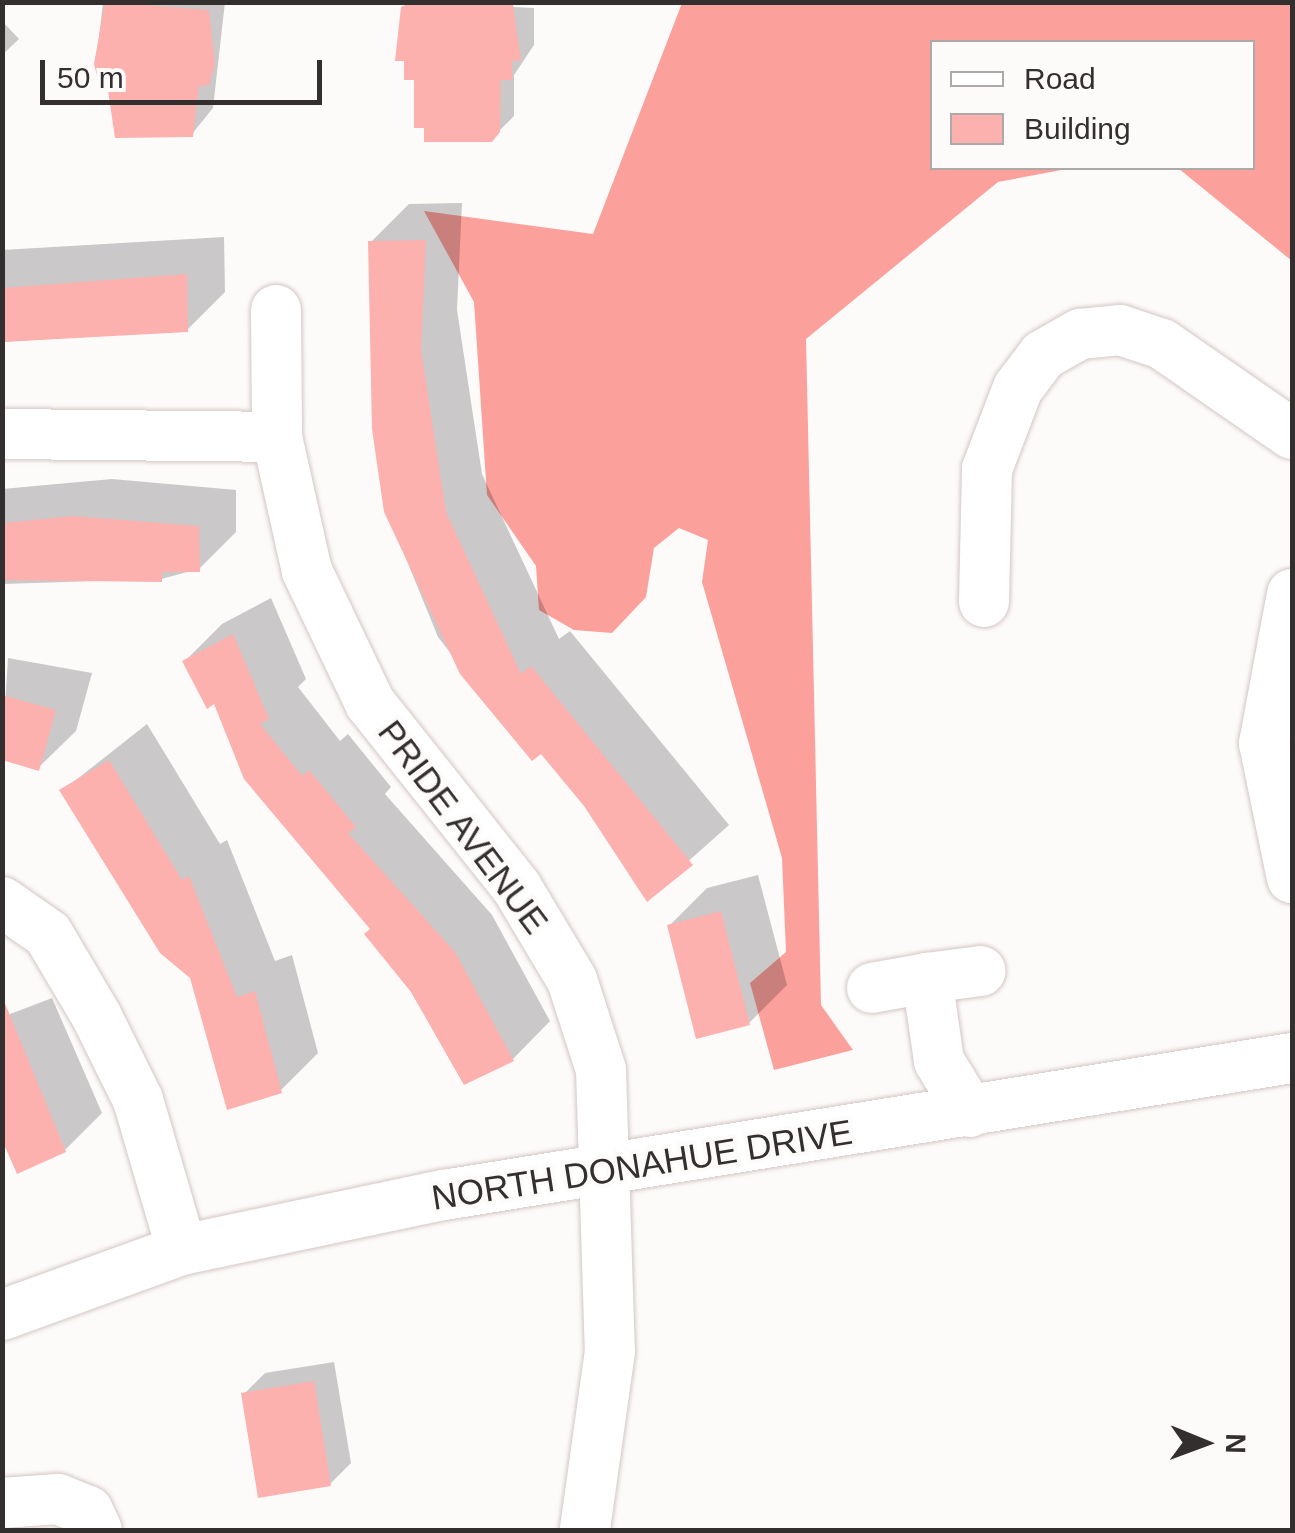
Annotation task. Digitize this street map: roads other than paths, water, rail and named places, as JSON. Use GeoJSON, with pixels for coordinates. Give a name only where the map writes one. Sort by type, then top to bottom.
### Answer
{"type":"FeatureCollection","features":[{"type":"Feature","properties":{"kind":"street","name":"PRIDE AVENUE"},"geometry":{"type":"LineString","coordinates":[[276,310],[278,437],[306,572],[370,703],[518,888],[572,980],[600,1070],[610,1167],[610,1351],[584,1530]]}},
{"type":"Feature","properties":{"kind":"street"},"geometry":{"type":"LineString","coordinates":[[984,602],[986,469],[1018,388],[1043,355],[1080,334],[1120,330],[1162,344],[1292,434]]}},
{"type":"Feature","properties":{"kind":"street"},"geometry":{"type":"LineString","coordinates":[[2,434],[278,437]]}},
{"type":"Feature","properties":{"kind":"street"},"geometry":{"type":"LineString","coordinates":[[1292,594],[1278,740],[1292,889]]}},
{"type":"Feature","properties":{"kind":"street"},"geometry":{"type":"LineString","coordinates":[[2,902],[48,934],[97,1017],[138,1100],[182,1250]]}},
{"type":"Feature","properties":{"kind":"street"},"geometry":{"type":"LineString","coordinates":[[872,988],[981,971]]}},
{"type":"Feature","properties":{"kind":"street"},"geometry":{"type":"LineString","coordinates":[[927,978],[938,1060],[970,1112]]}},
{"type":"Feature","properties":{"kind":"street","name":"NORTH DONAHUE DRIVE"},"geometry":{"type":"LineString","coordinates":[[2,1315],[182,1250],[610,1167],[1292,1058]]}},
{"type":"Feature","properties":{"kind":"street"},"geometry":{"type":"LineString","coordinates":[[2,1503],[58,1499],[88,1510],[96,1530]]}}]}
